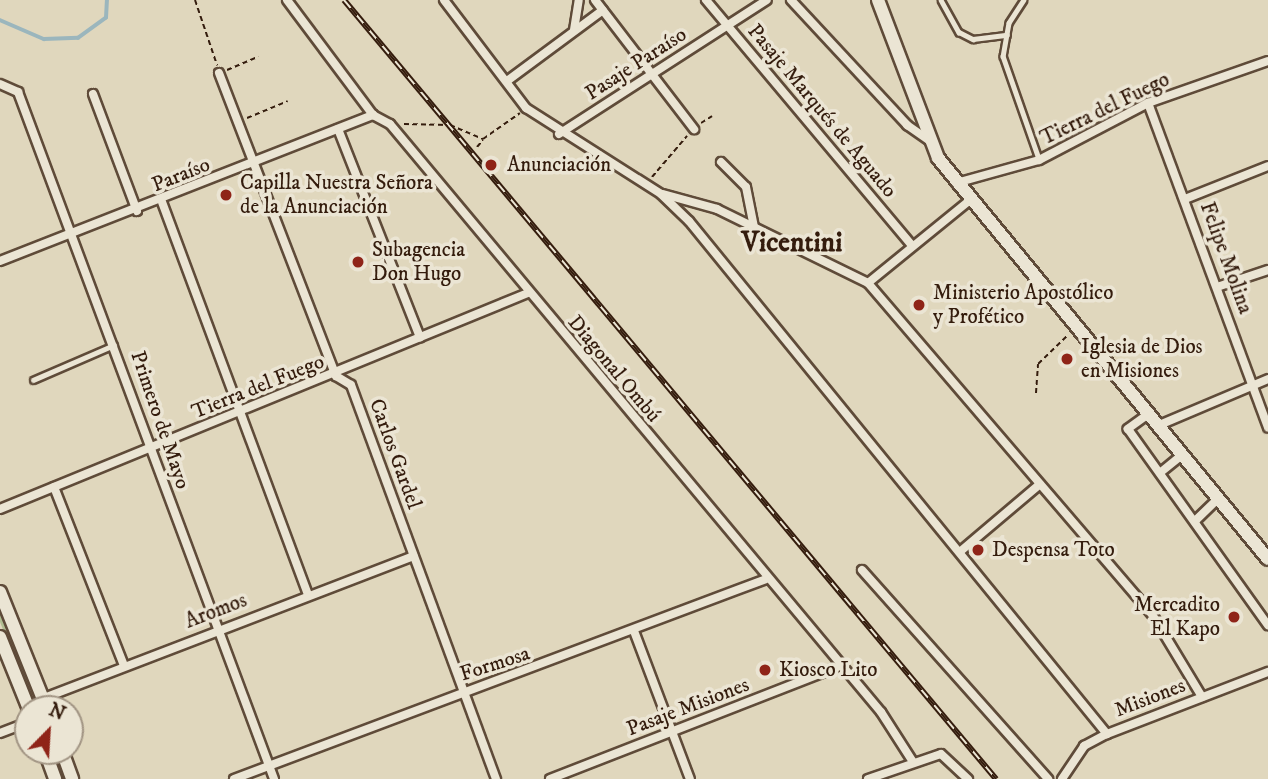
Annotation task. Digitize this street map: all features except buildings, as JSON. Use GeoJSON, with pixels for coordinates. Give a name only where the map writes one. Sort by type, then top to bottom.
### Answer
{"type":"FeatureCollection","features":[{"type":"Feature","properties":{"kind":"street","name":"Diagonal Ombú"},"geometry":{"type":"LineString","coordinates":[[287,0],[373,115],[390,124],[838,667],[881,712],[914,762]]}},
{"type":"Feature","properties":{"kind":"street"},"geometry":{"type":"LineString","coordinates":[[444,0],[526,108],[559,134],[661,194],[754,227],[867,283],[1169,636],[1202,697]]}},
{"type":"Feature","properties":{"kind":"street"},"geometry":{"type":"LineString","coordinates":[[575,30],[579,0]]}},
{"type":"Feature","properties":{"kind":"street"},"geometry":{"type":"LineString","coordinates":[[595,0],[651,77],[694,129]]}},
{"type":"Feature","properties":{"kind":"street","name":"Pasaje Marqués de Aguado"},"geometry":{"type":"LineString","coordinates":[[706,0],[911,244]]}},
{"type":"Feature","properties":{"kind":"street","name":"Pasaje Paraíso"},"geometry":{"type":"LineString","coordinates":[[559,134],[767,0]]}},
{"type":"Feature","properties":{"kind":"street"},"geometry":{"type":"LineString","coordinates":[[791,0],[907,125],[930,141]]}},
{"type":"Feature","properties":{"kind":"street"},"geometry":{"type":"LineString","coordinates":[[878,0],[930,141],[956,183],[1074,329],[1268,559]]}},
{"type":"Feature","properties":{"kind":"street"},"geometry":{"type":"LineString","coordinates":[[507,81],[603,10]]}},
{"type":"Feature","properties":{"kind":"street","name":"Tierra del Fuego"},"geometry":{"type":"LineString","coordinates":[[956,183],[1040,160],[1148,103],[1268,61]]}},
{"type":"Feature","properties":{"kind":"street","name":"Carlos Gardel"},"geometry":{"type":"LineString","coordinates":[[219,73],[253,151],[250,165],[335,376],[351,385],[496,779]]}},
{"type":"Feature","properties":{"kind":"street","name":"Primero de Mayo"},"geometry":{"type":"LineString","coordinates":[[0,84],[18,92],[115,345],[215,630],[274,779]]}},
{"type":"Feature","properties":{"kind":"street"},"geometry":{"type":"LineString","coordinates":[[93,94],[137,211]]}},
{"type":"Feature","properties":{"kind":"street","name":"Felipe Molina"},"geometry":{"type":"LineString","coordinates":[[1148,103],[1220,286],[1268,427]]}},
{"type":"Feature","properties":{"kind":"street","name":"Paraíso"},"geometry":{"type":"LineString","coordinates":[[0,261],[162,202],[373,115]]}},
{"type":"Feature","properties":{"kind":"street"},"geometry":{"type":"LineString","coordinates":[[338,129],[420,337]]}},
{"type":"Feature","properties":{"kind":"street"},"geometry":{"type":"LineString","coordinates":[[721,162],[746,187],[754,227]]}},
{"type":"Feature","properties":{"kind":"street"},"geometry":{"type":"LineString","coordinates":[[1185,199],[1268,166]]}},
{"type":"Feature","properties":{"kind":"street"},"geometry":{"type":"LineString","coordinates":[[661,194],[962,550],[1107,734]]}},
{"type":"Feature","properties":{"kind":"street"},"geometry":{"type":"LineString","coordinates":[[867,283],[911,244],[969,201]]}},
{"type":"Feature","properties":{"kind":"street"},"geometry":{"type":"LineString","coordinates":[[162,202],[243,413],[308,594]]}},
{"type":"Feature","properties":{"kind":"street"},"geometry":{"type":"LineString","coordinates":[[1220,286],[1268,270]]}},
{"type":"Feature","properties":{"kind":"street","name":"Tierra del Fuego"},"geometry":{"type":"LineString","coordinates":[[0,509],[335,376],[420,337],[528,293]]}},
{"type":"Feature","properties":{"kind":"street"},"geometry":{"type":"LineString","coordinates":[[1157,426],[1268,379]]}},
{"type":"Feature","properties":{"kind":"street"},"geometry":{"type":"LineString","coordinates":[[1147,415],[1128,429],[1196,520],[1268,625]]}},
{"type":"Feature","properties":{"kind":"street"},"geometry":{"type":"LineString","coordinates":[[1161,472],[1181,456]]}},
{"type":"Feature","properties":{"kind":"street"},"geometry":{"type":"LineString","coordinates":[[962,550],[1040,484]]}},
{"type":"Feature","properties":{"kind":"street"},"geometry":{"type":"LineString","coordinates":[[54,487],[124,666]]}},
{"type":"Feature","properties":{"kind":"street"},"geometry":{"type":"LineString","coordinates":[[1196,520],[1218,499]]}},
{"type":"Feature","properties":{"kind":"street","name":"Aromos"},"geometry":{"type":"LineString","coordinates":[[64,695],[124,666],[414,556]]}},
{"type":"Feature","properties":{"kind":"street"},"geometry":{"type":"LineString","coordinates":[[862,570],[1048,779]]}},
{"type":"Feature","properties":{"kind":"street","name":"Formosa"},"geometry":{"type":"LineString","coordinates":[[234,779],[634,631],[766,579]]}},
{"type":"Feature","properties":{"kind":"street"},"geometry":{"type":"LineString","coordinates":[[0,592],[39,695]]}},
{"type":"Feature","properties":{"kind":"street"},"geometry":{"type":"LineString","coordinates":[[634,631],[690,779]]}},
{"type":"Feature","properties":{"kind":"street"},"geometry":{"type":"LineString","coordinates":[[0,637],[23,695]]}},
{"type":"Feature","properties":{"kind":"street","name":"Pasaje Misiones"},"geometry":{"type":"LineString","coordinates":[[551,779],[838,667]]}},
{"type":"Feature","properties":{"kind":"street","name":"Misiones"},"geometry":{"type":"LineString","coordinates":[[1062,779],[1084,746],[1107,734],[1268,672]]}},
{"type":"Feature","properties":{"kind":"street"},"geometry":{"type":"LineString","coordinates":[[869,779],[941,754],[968,779]]}},
{"type":"Feature","properties":{"kind":"lane"},"geometry":{"type":"LineString","coordinates":[[941,0],[958,32],[972,39],[1007,35]]}},
{"type":"Feature","properties":{"kind":"lane"},"geometry":{"type":"LineString","coordinates":[[1024,0],[1007,35],[1003,56],[1040,160]]}},
{"type":"Feature","properties":{"kind":"lane"},"geometry":{"type":"LineString","coordinates":[[33,380],[115,345]]}},
{"type":"Feature","properties":{"kind":"path"},"geometry":{"type":"LineString","coordinates":[[195,0],[219,73],[258,57]]}},
{"type":"Feature","properties":{"kind":"path"},"geometry":{"type":"LineString","coordinates":[[240,120],[288,101]]}},
{"type":"Feature","properties":{"kind":"path"},"geometry":{"type":"LineString","coordinates":[[477,147],[526,108]]}},
{"type":"Feature","properties":{"kind":"path"},"geometry":{"type":"LineString","coordinates":[[645,185],[694,129],[712,116]]}},
{"type":"Feature","properties":{"kind":"path"},"geometry":{"type":"LineString","coordinates":[[390,124],[450,125],[484,139]]}},
{"type":"Feature","properties":{"kind":"path"},"geometry":{"type":"LineString","coordinates":[[1037,393],[1038,364],[1074,329]]}},
{"type":"Feature","properties":{"kind":"green space"},"geometry":{"type":"Polygon","coordinates":[[[0,614],[29,686],[26,687],[0,622],[0,614]]]}},
{"type":"Feature","properties":{"kind":"waterway"},"geometry":{"type":"LineString","coordinates":[[0,20],[44,39],[78,38],[106,18],[107,0]]}},
{"type":"Feature","properties":{"kind":"railway"},"geometry":{"type":"LineString","coordinates":[[344,0],[996,779]]}},
{"type":"Feature","properties":{"kind":"place","name":"Anunciación"},"geometry":{"type":"Point","coordinates":[491,165]}},
{"type":"Feature","properties":{"kind":"place","name":"Capilla Nuestra Señora de la Anunciación"},"geometry":{"type":"Point","coordinates":[226,195]}},
{"type":"Feature","properties":{"kind":"place","name":"Subagencia Don Hugo"},"geometry":{"type":"Point","coordinates":[358,262]}},
{"type":"Feature","properties":{"kind":"place","name":"Ministerio Apostólico y Profético"},"geometry":{"type":"Point","coordinates":[919,305]}},
{"type":"Feature","properties":{"kind":"place","name":"Iglesia de Dios en Misiones"},"geometry":{"type":"Point","coordinates":[1067,359]}},
{"type":"Feature","properties":{"kind":"place","name":"Despensa Toto"},"geometry":{"type":"Point","coordinates":[978,550]}},
{"type":"Feature","properties":{"kind":"place","name":"Mercadito El Kapo"},"geometry":{"type":"Point","coordinates":[1234,617]}},
{"type":"Feature","properties":{"kind":"place","name":"Kiosco Lito"},"geometry":{"type":"Point","coordinates":[765,670]}},
{"type":"Feature","properties":{"kind":"district","name":"Vicentini"},"geometry":{"type":"Point","coordinates":[792,243]}}]}
